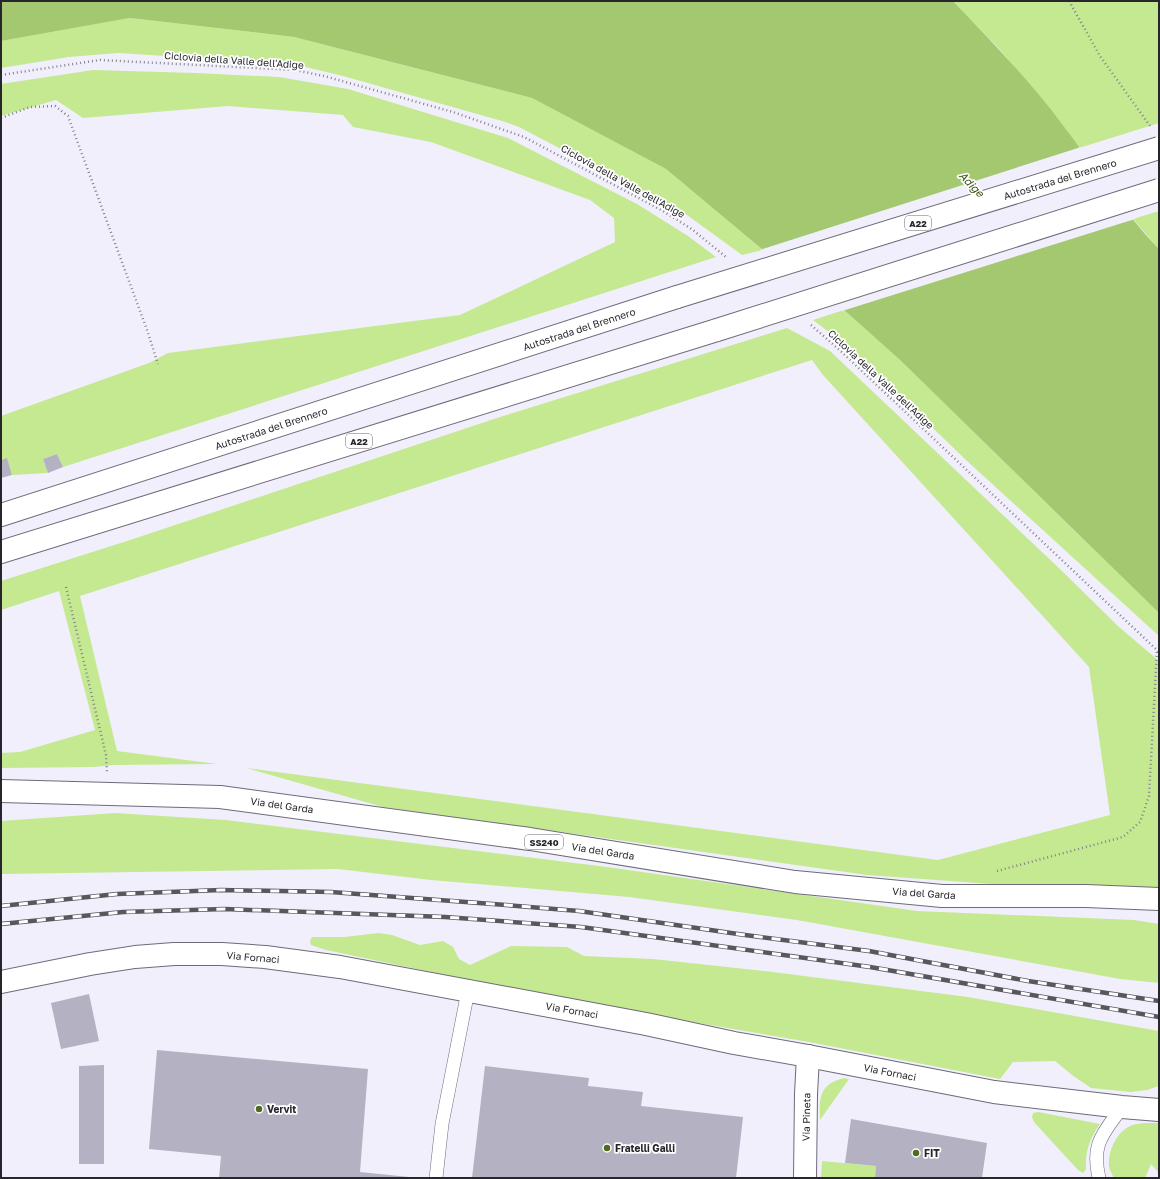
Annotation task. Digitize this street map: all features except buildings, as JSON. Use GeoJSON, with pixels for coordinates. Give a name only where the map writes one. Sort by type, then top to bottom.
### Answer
{"type":"FeatureCollection","features":[{"type":"Feature","properties":{"kind":"main road","name":"Autostrada del Brennero"},"geometry":{"type":"LineString","coordinates":[[1,515],[677,297],[1157,140]]}},
{"type":"Feature","properties":{"kind":"main road","name":"A22"},"geometry":{"type":"LineString","coordinates":[[1,552],[717,330],[1159,190]]}},
{"type":"Feature","properties":{"kind":"main road","name":"Via del Garda"},"geometry":{"type":"LineString","coordinates":[[1,792],[220,797],[530,839],[795,882],[942,896],[1086,896],[1159,898]]}},
{"type":"Feature","properties":{"kind":"main road","name":"Via del Garda"},"geometry":{"type":"LineString","coordinates":[[1086,896],[1159,912]]}},
{"type":"Feature","properties":{"kind":"main road","name":"Via Fornaci"},"geometry":{"type":"LineString","coordinates":[[1,982],[90,964],[135,957],[174,954],[222,954],[265,957],[340,966],[994,1092],[1145,1106]]}},
{"type":"Feature","properties":{"kind":"main road","name":"Via Pineta"},"geometry":{"type":"LineString","coordinates":[[805,1178],[808,1056]]}},
{"type":"Feature","properties":{"kind":"lane"},"geometry":{"type":"LineString","coordinates":[[436,1178],[442,1124],[468,991]]}},
{"type":"Feature","properties":{"kind":"lane"},"geometry":{"type":"LineString","coordinates":[[1099,1178],[1096,1159],[1096,1149],[1099,1139],[1145,1106]]}},
{"type":"Feature","properties":{"kind":"path"},"geometry":{"type":"LineString","coordinates":[[1069,1],[1100,56],[1157,140]]}},
{"type":"Feature","properties":{"kind":"path","name":"Ciclovia della Valle dell'Adige"},"geometry":{"type":"LineString","coordinates":[[1,75],[100,60],[295,70],[324,76],[453,112],[524,137],[663,211],[693,230],[729,259]]}},
{"type":"Feature","properties":{"kind":"path"},"geometry":{"type":"LineString","coordinates":[[1,118],[30,106],[55,106],[68,116],[147,330],[158,364]]}},
{"type":"Feature","properties":{"kind":"path","name":"Ciclovia della Valle dell'Adige"},"geometry":{"type":"LineString","coordinates":[[807,322],[844,354],[1158,651]]}},
{"type":"Feature","properties":{"kind":"path"},"geometry":{"type":"LineString","coordinates":[[66,587],[106,755],[108,794]]}},
{"type":"Feature","properties":{"kind":"path"},"geometry":{"type":"LineString","coordinates":[[992,872],[1123,838],[1140,822],[1149,796],[1158,651]]}},
{"type":"Feature","properties":{"kind":"shaded area"},"geometry":{"type":"Polygon","coordinates":[[[953,1],[1159,1],[1159,123],[1079,148],[1062,124],[1001,51],[953,1]]]}},
{"type":"Feature","properties":{"kind":"shaded area"},"geometry":{"type":"Polygon","coordinates":[[[130,18],[294,37],[532,98],[666,169],[763,250],[742,255],[687,215],[519,127],[343,76],[293,64],[118,53],[69,57],[1,68],[1,41],[130,18]]]}},
{"type":"Feature","properties":{"kind":"shaded area"},"geometry":{"type":"Polygon","coordinates":[[[93,70],[279,77],[348,89],[508,138],[637,204],[688,236],[716,257],[63,467],[57,454],[43,459],[48,473],[12,475],[7,459],[1,460],[1,416],[149,363],[168,353],[460,315],[615,242],[614,218],[590,200],[431,142],[353,127],[343,115],[228,106],[83,118],[56,100],[1,116],[1,84],[93,70]]]}},
{"type":"Feature","properties":{"kind":"shaded area"},"geometry":{"type":"Polygon","coordinates":[[[1159,211],[1159,249],[1133,219],[1159,211]]]}},
{"type":"Feature","properties":{"kind":"shaded area"},"geometry":{"type":"Polygon","coordinates":[[[844,310],[900,360],[1159,613],[1159,636],[966,460],[851,349],[813,320],[844,310]]]}},
{"type":"Feature","properties":{"kind":"shaded area"},"geometry":{"type":"Polygon","coordinates":[[[787,328],[830,351],[1119,627],[1159,661],[1159,891],[992,884],[867,875],[383,807],[246,768],[938,860],[1110,815],[1089,667],[823,375],[812,360],[80,596],[117,751],[217,764],[1,768],[1,753],[20,752],[95,730],[59,591],[1,610],[1,581],[127,541],[500,417],[787,328]]]}},
{"type":"Feature","properties":{"kind":"shaded area"},"geometry":{"type":"Polygon","coordinates":[[[115,813],[226,820],[607,867],[917,911],[1134,920],[1159,924],[1159,983],[1120,979],[797,920],[629,897],[431,880],[338,869],[1,874],[1,821],[115,813]]]}},
{"type":"Feature","properties":{"kind":"shaded area"},"geometry":{"type":"Polygon","coordinates":[[[379,933],[392,935],[420,945],[443,941],[453,947],[459,959],[470,965],[511,946],[567,947],[584,956],[653,959],[773,972],[968,997],[1159,1031],[1159,1086],[1147,1090],[1131,1092],[1091,1088],[1055,1061],[1013,1062],[1000,1079],[809,1042],[628,1011],[517,990],[326,950],[311,945],[310,941],[312,937],[344,937],[379,933]]]}},
{"type":"Feature","properties":{"kind":"shaded area"},"geometry":{"type":"Polygon","coordinates":[[[844,1078],[849,1079],[820,1120],[822,1093],[830,1084],[844,1078]]]}},
{"type":"Feature","properties":{"kind":"shaded area"},"geometry":{"type":"Polygon","coordinates":[[[1038,1112],[1100,1124],[1093,1134],[1089,1145],[1086,1156],[1086,1169],[1083,1173],[1078,1170],[1034,1122],[1032,1117],[1033,1113],[1038,1112]]]}},
{"type":"Feature","properties":{"kind":"shaded area"},"geometry":{"type":"Polygon","coordinates":[[[1159,1123],[1159,1173],[1151,1164],[1145,1178],[1114,1178],[1109,1168],[1109,1160],[1114,1143],[1121,1133],[1133,1125],[1159,1123]]]}},
{"type":"Feature","properties":{"kind":"shaded area"},"geometry":{"type":"Polygon","coordinates":[[[822,1161],[876,1166],[875,1178],[821,1178],[822,1161]]]}},
{"type":"Feature","properties":{"kind":"water","name":"Adige"},"geometry":{"type":"Polygon","coordinates":[[[1,1],[953,1],[1036,92],[1062,124],[1120,204],[1159,249],[1159,613],[900,360],[844,310],[763,250],[666,169],[532,98],[294,37],[130,18],[1,41],[1,1]]]}},
{"type":"Feature","properties":{"kind":"pier"},"geometry":{"type":"Polygon","coordinates":[[[1081,147],[1135,219],[842,311],[760,250],[1081,147]]]}},
{"type":"Feature","properties":{"kind":"railway"},"geometry":{"type":"LineString","coordinates":[[1,906],[117,894],[221,890],[331,892],[506,905],[579,911],[869,951],[1028,981],[1159,1001]]}},
{"type":"Feature","properties":{"kind":"railway"},"geometry":{"type":"LineString","coordinates":[[1,924],[123,912],[225,909],[445,917],[581,927],[870,967],[1159,1017]]}},
{"type":"Feature","properties":{"kind":"place","name":"Vervit"},"geometry":{"type":"Point","coordinates":[259,1109]}},
{"type":"Feature","properties":{"kind":"place","name":"Fratelli Galli"},"geometry":{"type":"Point","coordinates":[607,1148]}},
{"type":"Feature","properties":{"kind":"place","name":"FIT"},"geometry":{"type":"Point","coordinates":[916,1153]}}]}
